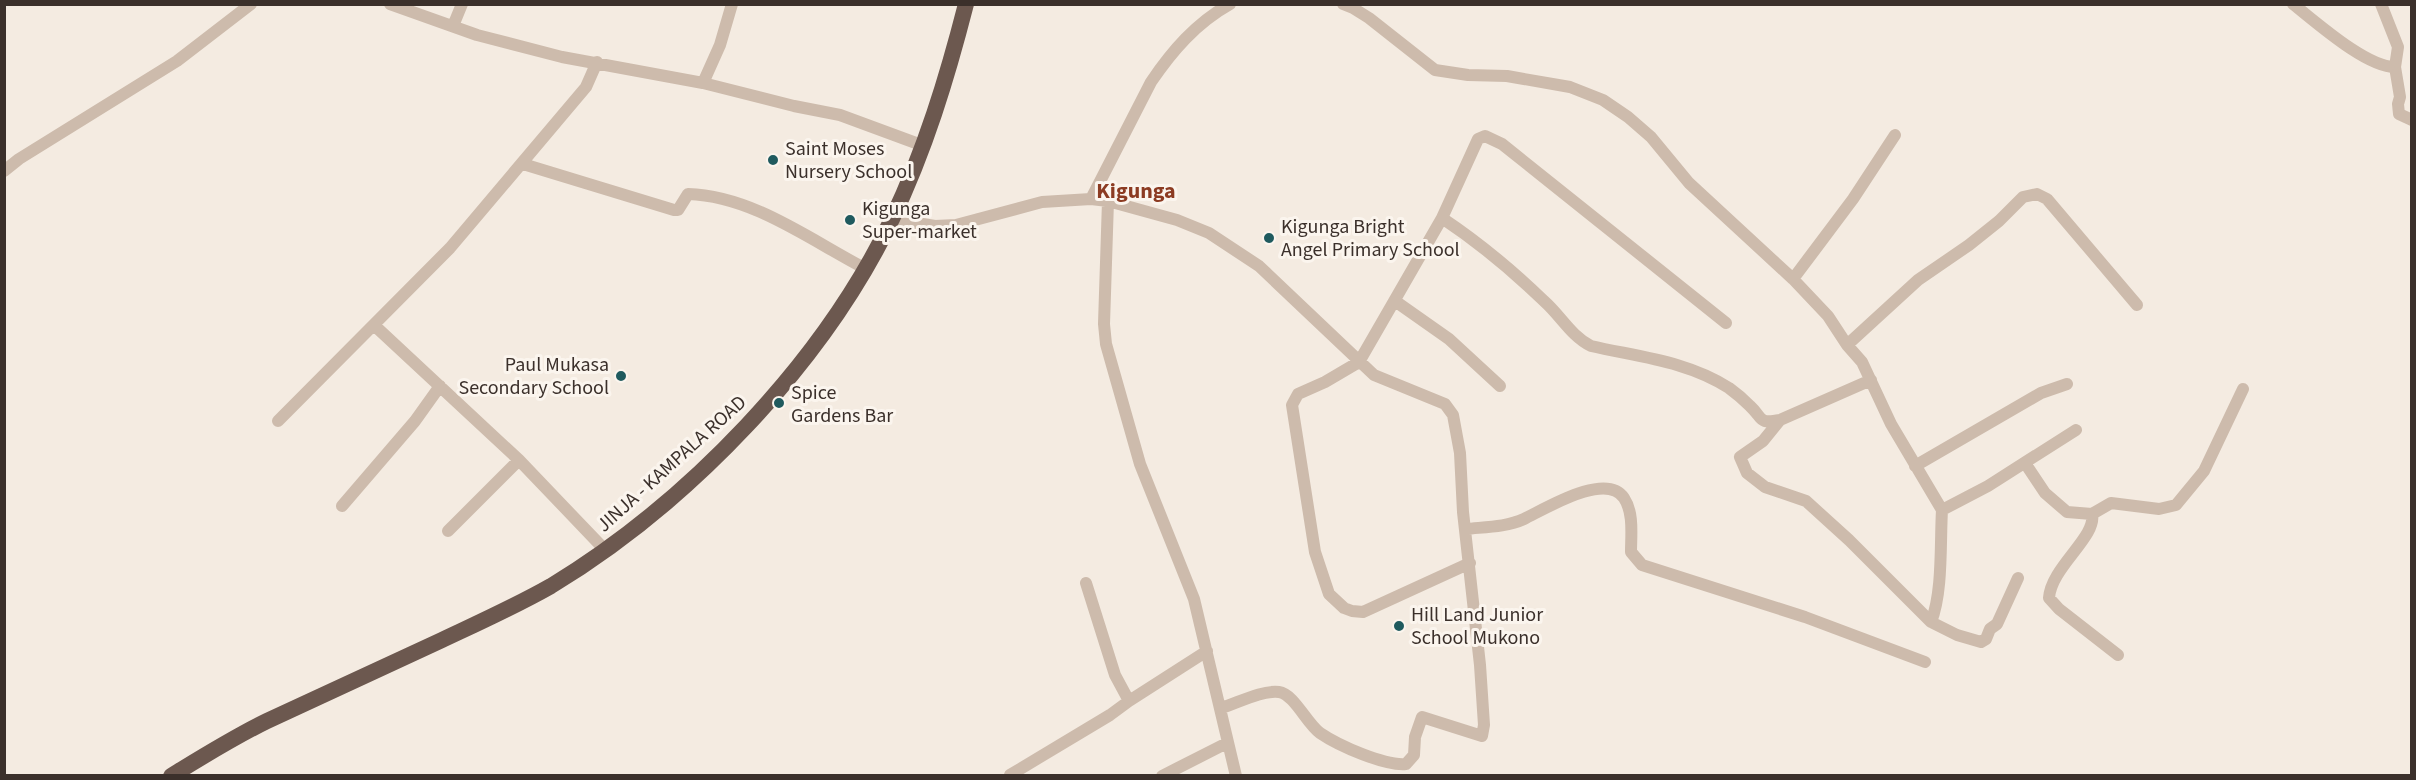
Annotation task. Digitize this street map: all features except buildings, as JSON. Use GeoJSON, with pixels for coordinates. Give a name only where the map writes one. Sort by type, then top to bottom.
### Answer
{"type":"FeatureCollection","features":[{"type":"Feature","properties":{"kind":"highway","name":"JINJA - KAMPALA ROAD"},"geometry":{"type":"LineString","coordinates":[[171,776],[263,723],[549,587],[606,551],[720,452],[777,392],[819,339],[866,269],[892,219],[924,146],[945,82],[966,4]]}},
{"type":"Feature","properties":{"kind":"street"},"geometry":{"type":"LineString","coordinates":[[4,171],[19,159],[177,61],[251,4]]}},
{"type":"Feature","properties":{"kind":"street"},"geometry":{"type":"LineString","coordinates":[[390,4],[453,26],[562,57],[703,83],[840,115],[924,146]]}},
{"type":"Feature","properties":{"kind":"street"},"geometry":{"type":"LineString","coordinates":[[453,26],[462,4]]}},
{"type":"Feature","properties":{"kind":"street"},"geometry":{"type":"LineString","coordinates":[[703,83],[720,45],[732,4]]}},
{"type":"Feature","properties":{"kind":"street"},"geometry":{"type":"LineString","coordinates":[[1091,199],[1151,82],[1175,49],[1195,29],[1230,4]]}},
{"type":"Feature","properties":{"kind":"street"},"geometry":{"type":"LineString","coordinates":[[1343,4],[1353,8],[1387,31],[1435,70],[1452,74],[1507,76],[1536,80],[1570,87],[1603,100],[1651,137],[1689,183],[1793,279],[1828,316],[1847,345],[1862,362],[1891,424],[1942,510],[1936,611],[1931,622]]}},
{"type":"Feature","properties":{"kind":"street"},"geometry":{"type":"LineString","coordinates":[[2292,4],[2357,53],[2395,68]]}},
{"type":"Feature","properties":{"kind":"street"},"geometry":{"type":"LineString","coordinates":[[2381,4],[2398,47],[2395,68],[2400,97],[2399,114],[2412,120]]}},
{"type":"Feature","properties":{"kind":"street"},"geometry":{"type":"LineString","coordinates":[[278,421],[375,326],[411,285],[450,248],[586,87],[597,62]]}},
{"type":"Feature","properties":{"kind":"street"},"geometry":{"type":"LineString","coordinates":[[1793,279],[1853,199],[1895,135]]}},
{"type":"Feature","properties":{"kind":"street"},"geometry":{"type":"LineString","coordinates":[[1470,563],[1363,612],[1344,608],[1329,594],[1315,552],[1292,405],[1298,394],[1325,382],[1359,362],[1442,218],[1478,139],[1485,136],[1502,144],[1726,323]]}},
{"type":"Feature","properties":{"kind":"street"},"geometry":{"type":"LineString","coordinates":[[523,164],[674,210],[678,210],[688,194],[722,198],[761,213],[866,269]]}},
{"type":"Feature","properties":{"kind":"street"},"geometry":{"type":"LineString","coordinates":[[1847,345],[1918,280],[2000,221],[2023,197],[2037,194],[2047,200],[2138,306]]}},
{"type":"Feature","properties":{"kind":"street"},"geometry":{"type":"LineString","coordinates":[[892,219],[935,226],[956,225],[1042,202],[1091,199],[1108,201],[1177,220],[1209,233],[1259,266],[1374,375],[1432,397],[1449,408],[1455,423],[1460,453],[1485,724],[1482,735],[1422,717],[1415,737],[1414,755],[1406,764],[1396,765],[1377,760],[1319,733],[1287,694],[1266,693],[1221,708]]}},
{"type":"Feature","properties":{"kind":"street"},"geometry":{"type":"LineString","coordinates":[[1108,201],[1104,324],[1106,344],[1140,464],[1194,599],[1236,776]]}},
{"type":"Feature","properties":{"kind":"street"},"geometry":{"type":"LineString","coordinates":[[1442,218],[1530,288],[1581,341],[1591,346],[1681,365],[1729,388],[1752,407],[1758,417],[1767,422],[1780,420],[1871,380]]}},
{"type":"Feature","properties":{"kind":"street"},"geometry":{"type":"LineString","coordinates":[[1395,301],[1449,339],[1500,386]]}},
{"type":"Feature","properties":{"kind":"street"},"geometry":{"type":"LineString","coordinates":[[375,326],[519,460],[606,551]]}},
{"type":"Feature","properties":{"kind":"street"},"geometry":{"type":"LineString","coordinates":[[1915,466],[2041,393],[2067,384]]}},
{"type":"Feature","properties":{"kind":"street"},"geometry":{"type":"LineString","coordinates":[[342,506],[415,421],[440,386]]}},
{"type":"Feature","properties":{"kind":"street"},"geometry":{"type":"LineString","coordinates":[[2025,464],[2045,493],[2067,512],[2092,514],[2111,503],[2159,509],[2176,505],[2204,471],[2243,389]]}},
{"type":"Feature","properties":{"kind":"street"},"geometry":{"type":"LineString","coordinates":[[1780,420],[1763,441],[1740,457],[1747,473],[1765,487],[1806,501],[1849,540],[1931,622],[1957,635],[1981,642],[1986,639],[1990,629],[1997,624],[2018,578]]}},
{"type":"Feature","properties":{"kind":"street"},"geometry":{"type":"LineString","coordinates":[[1942,510],[2025,464],[2076,430]]}},
{"type":"Feature","properties":{"kind":"street"},"geometry":{"type":"LineString","coordinates":[[447,531],[519,460]]}},
{"type":"Feature","properties":{"kind":"street"},"geometry":{"type":"LineString","coordinates":[[1466,529],[1513,523],[1561,500],[1608,487],[1613,488],[1625,498],[1632,524],[1631,552],[1642,565],[1805,617],[1925,662]]}},
{"type":"Feature","properties":{"kind":"street"},"geometry":{"type":"LineString","coordinates":[[2092,514],[2092,527],[2065,562],[2050,590],[2049,598],[2118,655]]}},
{"type":"Feature","properties":{"kind":"street"},"geometry":{"type":"LineString","coordinates":[[1086,583],[1115,675],[1128,700]]}},
{"type":"Feature","properties":{"kind":"street"},"geometry":{"type":"LineString","coordinates":[[1010,775],[1110,715],[1128,700],[1207,651]]}},
{"type":"Feature","properties":{"kind":"street"},"geometry":{"type":"LineString","coordinates":[[1162,776],[1227,743]]}},
{"type":"Feature","properties":{"kind":"place","name":"Saint Moses Nursery School"},"geometry":{"type":"Point","coordinates":[773,160]}},
{"type":"Feature","properties":{"kind":"place","name":"Kigunga Super-market"},"geometry":{"type":"Point","coordinates":[850,220]}},
{"type":"Feature","properties":{"kind":"place","name":"Kigunga Bright Angel Primary School"},"geometry":{"type":"Point","coordinates":[1269,238]}},
{"type":"Feature","properties":{"kind":"place","name":"Paul Mukasa Secondary School"},"geometry":{"type":"Point","coordinates":[621,376]}},
{"type":"Feature","properties":{"kind":"place","name":"Spice Gardens Bar"},"geometry":{"type":"Point","coordinates":[779,403]}},
{"type":"Feature","properties":{"kind":"place","name":"Hill Land Junior School Mukono"},"geometry":{"type":"Point","coordinates":[1399,626]}},
{"type":"Feature","properties":{"kind":"district","name":"Kigunga"},"geometry":{"type":"Point","coordinates":[1136,190]}}]}
